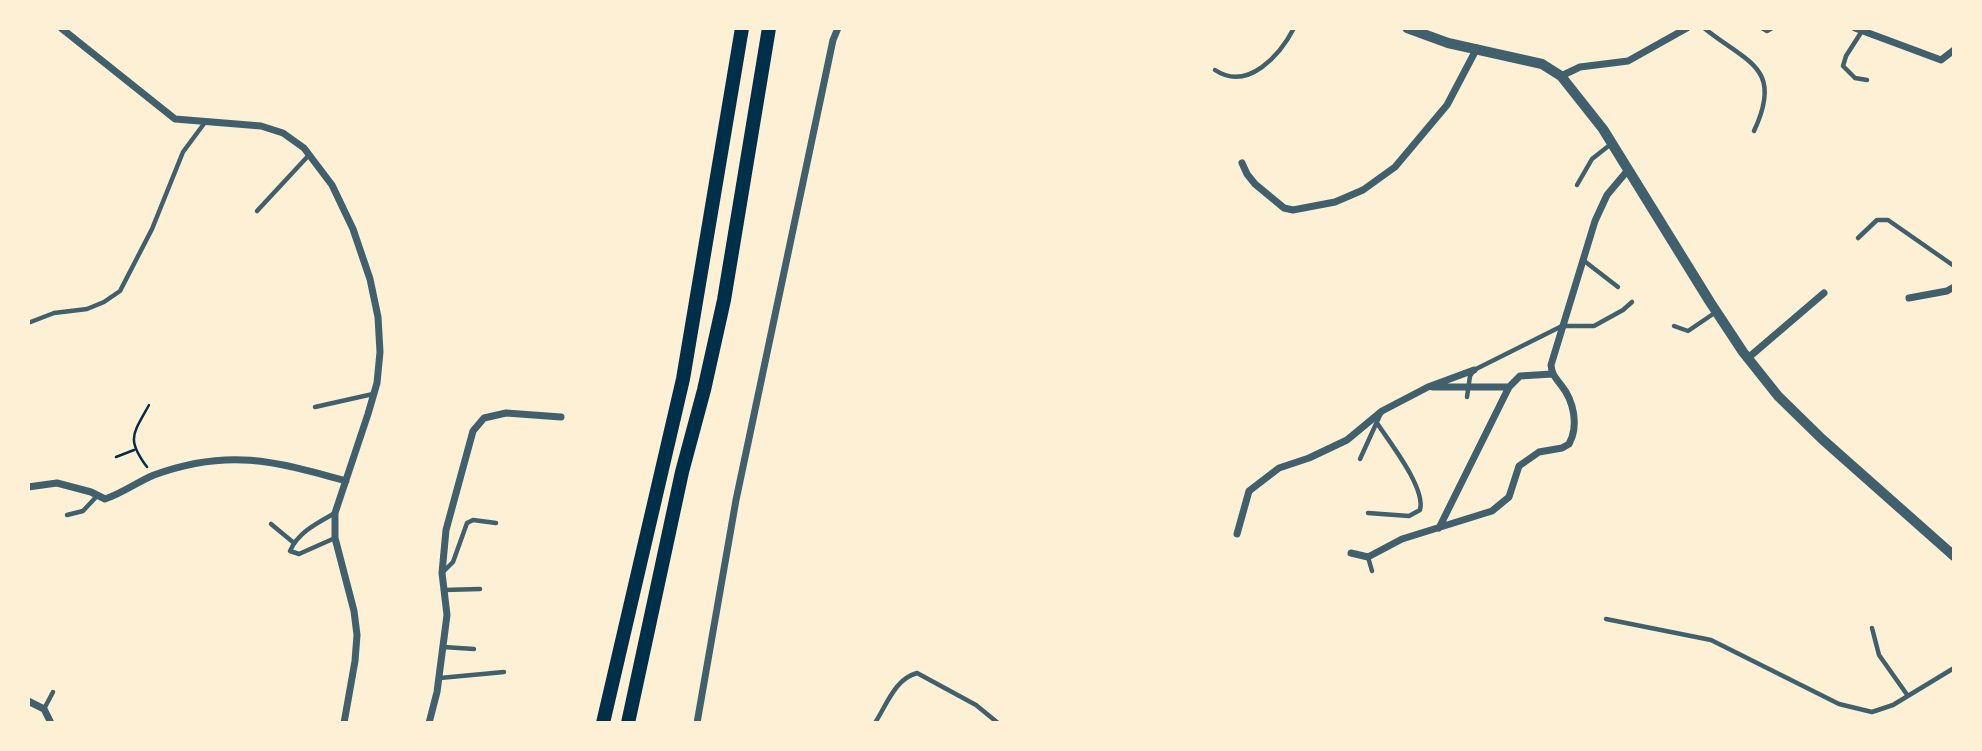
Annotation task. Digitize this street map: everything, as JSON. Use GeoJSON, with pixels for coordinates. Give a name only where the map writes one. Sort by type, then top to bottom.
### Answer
{"type":"FeatureCollection","features":[{"type":"Feature","properties":{"kind":"highway"},"geometry":{"type":"LineString","coordinates":[[603,723],[683,379],[742,28]]}},
{"type":"Feature","properties":{"kind":"highway"},"geometry":{"type":"LineString","coordinates":[[628,723],[682,472],[724,300],[769,28]]}},
{"type":"Feature","properties":{"kind":"street"},"geometry":{"type":"LineString","coordinates":[[61,28],[175,118],[261,126],[284,133],[304,148],[332,185],[353,229],[370,279],[378,317],[380,352],[373,394],[335,513],[335,538],[354,611],[356,635],[355,661],[344,723]]}},
{"type":"Feature","properties":{"kind":"street"},"geometry":{"type":"LineString","coordinates":[[697,723],[736,500],[833,40],[838,28]]}},
{"type":"Feature","properties":{"kind":"street"},"geometry":{"type":"LineString","coordinates":[[1407,28],[1448,43],[1542,64],[1561,76],[1612,144],[1716,312],[1778,396],[1954,556]]}},
{"type":"Feature","properties":{"kind":"street"},"geometry":{"type":"LineString","coordinates":[[1561,76],[1580,67],[1628,61],[1687,28]]}},
{"type":"Feature","properties":{"kind":"street"},"geometry":{"type":"LineString","coordinates":[[1858,30],[1941,60],[1954,50]]}},
{"type":"Feature","properties":{"kind":"street"},"geometry":{"type":"LineString","coordinates":[[1242,163],[1255,184],[1284,208],[1293,210],[1335,202],[1363,190],[1395,167],[1447,104],[1477,48]]}},
{"type":"Feature","properties":{"kind":"street"},"geometry":{"type":"LineString","coordinates":[[1351,553],[1368,557],[1402,539],[1492,511],[1509,497],[1519,466],[1539,452],[1569,444],[1574,425],[1573,406],[1552,374],[1551,365],[1595,221],[1607,195],[1629,170]]}},
{"type":"Feature","properties":{"kind":"street"},"geometry":{"type":"LineString","coordinates":[[1909,298],[1947,291],[1954,287]]}},
{"type":"Feature","properties":{"kind":"street"},"geometry":{"type":"LineString","coordinates":[[1748,358],[1824,293]]}},
{"type":"Feature","properties":{"kind":"street"},"geometry":{"type":"LineString","coordinates":[[1237,534],[1249,491],[1279,468],[1309,458],[1347,440],[1382,411],[1428,387],[1474,370]]}},
{"type":"Feature","properties":{"kind":"street"},"geometry":{"type":"LineString","coordinates":[[1438,528],[1510,387],[1520,376],[1552,374]]}},
{"type":"Feature","properties":{"kind":"street"},"geometry":{"type":"LineString","coordinates":[[1428,387],[1468,392],[1510,387]]}},
{"type":"Feature","properties":{"kind":"street"},"geometry":{"type":"LineString","coordinates":[[429,723],[433,715],[447,615],[442,573],[446,530],[473,432],[484,418],[506,413],[561,417]]}},
{"type":"Feature","properties":{"kind":"street"},"geometry":{"type":"LineString","coordinates":[[28,487],[57,483],[91,492],[105,499],[153,475],[214,459],[258,459],[346,481]]}},
{"type":"Feature","properties":{"kind":"street"},"geometry":{"type":"LineString","coordinates":[[28,701],[44,709],[51,723]]}},
{"type":"Feature","properties":{"kind":"lane"},"geometry":{"type":"LineString","coordinates":[[1214,70],[1236,78],[1252,73],[1277,55],[1294,28]]}},
{"type":"Feature","properties":{"kind":"lane"},"geometry":{"type":"LineString","coordinates":[[1704,28],[1756,65],[1763,77],[1766,99],[1754,131]]}},
{"type":"Feature","properties":{"kind":"lane"},"geometry":{"type":"LineString","coordinates":[[1762,28],[1767,31],[1772,28]]}},
{"type":"Feature","properties":{"kind":"lane"},"geometry":{"type":"LineString","coordinates":[[1858,30],[1843,66],[1855,78],[1867,80]]}},
{"type":"Feature","properties":{"kind":"lane"},"geometry":{"type":"LineString","coordinates":[[28,323],[54,313],[87,309],[120,291],[152,229],[183,152],[206,120]]}},
{"type":"Feature","properties":{"kind":"lane"},"geometry":{"type":"LineString","coordinates":[[1577,185],[1592,159],[1612,144]]}},
{"type":"Feature","properties":{"kind":"lane"},"geometry":{"type":"LineString","coordinates":[[257,211],[309,155]]}},
{"type":"Feature","properties":{"kind":"lane"},"geometry":{"type":"LineString","coordinates":[[1858,238],[1871,223],[1888,219],[1954,266]]}},
{"type":"Feature","properties":{"kind":"lane"},"geometry":{"type":"LineString","coordinates":[[1583,260],[1618,287]]}},
{"type":"Feature","properties":{"kind":"lane"},"geometry":{"type":"LineString","coordinates":[[1468,392],[1470,376],[1474,370],[1562,326],[1594,326],[1632,302]]}},
{"type":"Feature","properties":{"kind":"lane"},"geometry":{"type":"LineString","coordinates":[[1674,326],[1688,331],[1716,312]]}},
{"type":"Feature","properties":{"kind":"lane"},"geometry":{"type":"LineString","coordinates":[[315,407],[373,394]]}},
{"type":"Feature","properties":{"kind":"lane"},"geometry":{"type":"LineString","coordinates":[[1360,460],[1382,411]]}},
{"type":"Feature","properties":{"kind":"lane"},"geometry":{"type":"LineString","coordinates":[[1368,513],[1409,516],[1420,510],[1422,503],[1408,472],[1377,423]]}},
{"type":"Feature","properties":{"kind":"lane"},"geometry":{"type":"LineString","coordinates":[[66,515],[83,510],[97,496]]}},
{"type":"Feature","properties":{"kind":"lane"},"geometry":{"type":"LineString","coordinates":[[335,513],[312,526],[294,543],[290,551],[299,554],[335,538]]}},
{"type":"Feature","properties":{"kind":"lane"},"geometry":{"type":"LineString","coordinates":[[442,573],[453,562],[467,523],[474,520],[496,523]]}},
{"type":"Feature","properties":{"kind":"lane"},"geometry":{"type":"LineString","coordinates":[[271,524],[294,543]]}},
{"type":"Feature","properties":{"kind":"lane"},"geometry":{"type":"LineString","coordinates":[[1368,557],[1372,571]]}},
{"type":"Feature","properties":{"kind":"lane"},"geometry":{"type":"LineString","coordinates":[[444,590],[480,589]]}},
{"type":"Feature","properties":{"kind":"lane"},"geometry":{"type":"LineString","coordinates":[[1606,619],[1712,640],[1839,704],[1872,712],[1893,705],[1954,668]]}},
{"type":"Feature","properties":{"kind":"lane"},"geometry":{"type":"LineString","coordinates":[[1872,628],[1879,656],[1908,696]]}},
{"type":"Feature","properties":{"kind":"lane"},"geometry":{"type":"LineString","coordinates":[[443,647],[474,649]]}},
{"type":"Feature","properties":{"kind":"lane"},"geometry":{"type":"LineString","coordinates":[[439,678],[504,672]]}},
{"type":"Feature","properties":{"kind":"lane"},"geometry":{"type":"LineString","coordinates":[[875,723],[898,684],[905,677],[917,673],[976,705],[998,723]]}},
{"type":"Feature","properties":{"kind":"lane"},"geometry":{"type":"LineString","coordinates":[[44,709],[53,692]]}},
{"type":"Feature","properties":{"kind":"path"},"geometry":{"type":"LineString","coordinates":[[149,405],[134,433],[134,450],[153,475]]}},
{"type":"Feature","properties":{"kind":"path"},"geometry":{"type":"LineString","coordinates":[[116,457],[134,450]]}}]}
